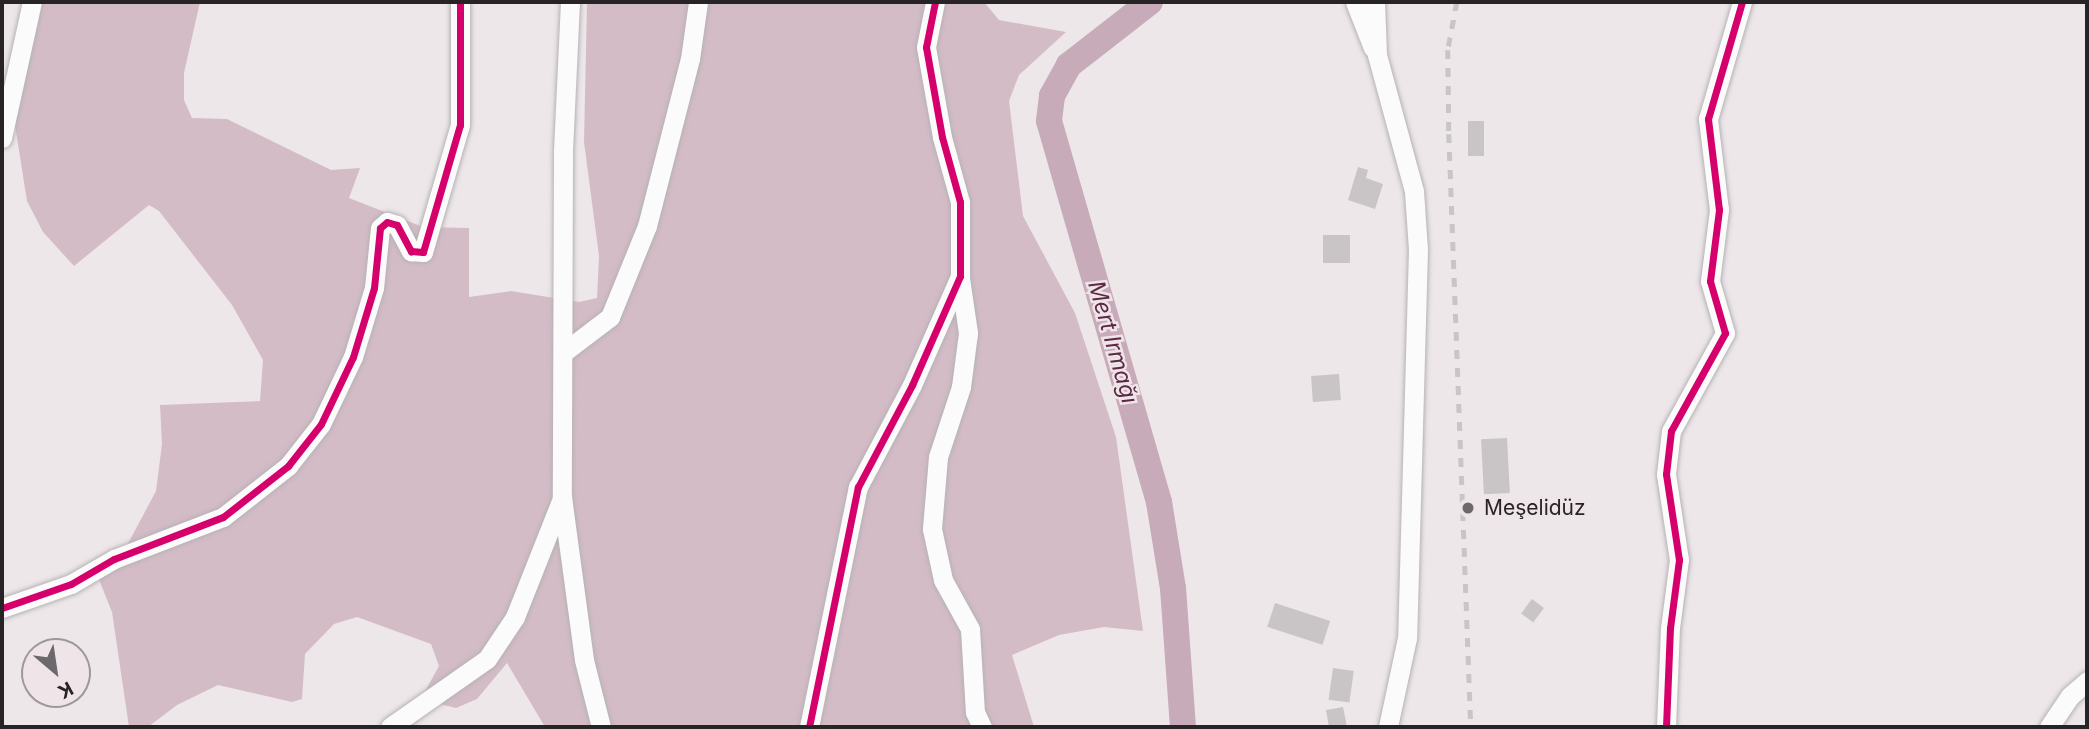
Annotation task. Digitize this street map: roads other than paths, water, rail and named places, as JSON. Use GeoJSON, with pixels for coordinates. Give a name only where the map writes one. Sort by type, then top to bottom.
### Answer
{"type":"FeatureCollection","features":[{"type":"Feature","properties":{"kind":"street"},"geometry":{"type":"LineString","coordinates":[[2,138],[32,2]]}},
{"type":"Feature","properties":{"kind":"street"},"geometry":{"type":"LineString","coordinates":[[2,608],[71,584],[114,559],[223,517],[288,466],[321,424],[353,357],[374,288],[380,228],[387,222],[397,225],[411,251],[423,252],[460,125],[460,2]]}},
{"type":"Feature","properties":{"kind":"street"},"geometry":{"type":"LineString","coordinates":[[570,2],[563,153],[562,497],[584,660],[601,727]]}},
{"type":"Feature","properties":{"kind":"street"},"geometry":{"type":"LineString","coordinates":[[564,352],[610,317],[647,226],[690,59],[698,2]]}},
{"type":"Feature","properties":{"kind":"street"},"geometry":{"type":"LineString","coordinates":[[935,2],[926,47],[942,137],[960,202],[960,276],[968,333],[961,387],[939,457],[932,529],[943,580],[970,629],[975,712],[982,727]]}},
{"type":"Feature","properties":{"kind":"street"},"geometry":{"type":"LineString","coordinates":[[1355,2],[1377,55],[1415,191],[1418,249],[1407,638],[1388,727]]}},
{"type":"Feature","properties":{"kind":"street"},"geometry":{"type":"LineString","coordinates":[[1375,2],[1377,55]]}},
{"type":"Feature","properties":{"kind":"street"},"geometry":{"type":"LineString","coordinates":[[1666,727],[1670,628],[1679,560],[1666,474],[1671,431],[1725,333],[1710,281],[1719,203],[1708,119],[1742,2]]}},
{"type":"Feature","properties":{"kind":"street"},"geometry":{"type":"LineString","coordinates":[[809,727],[858,487],[912,385],[960,276]]}},
{"type":"Feature","properties":{"kind":"street"},"geometry":{"type":"LineString","coordinates":[[390,727],[487,659],[515,617],[562,497]]}},
{"type":"Feature","properties":{"kind":"street"},"geometry":{"type":"LineString","coordinates":[[2049,727],[2070,695],[2087,681]]}},
{"type":"Feature","properties":{"kind":"waterway","name":"Mert Irmağı"},"geometry":{"type":"LineString","coordinates":[[1150,2],[1069,65],[1052,96],[1049,121],[1159,502],[1173,588],[1183,727]]}},
{"type":"Feature","properties":{"kind":"railway"},"geometry":{"type":"LineString","coordinates":[[1457,2],[1448,50],[1449,134],[1471,727]]}},
{"type":"Feature","properties":{"kind":"place","name":"Meşelidüz"},"geometry":{"type":"Point","coordinates":[1468,508]}}]}
